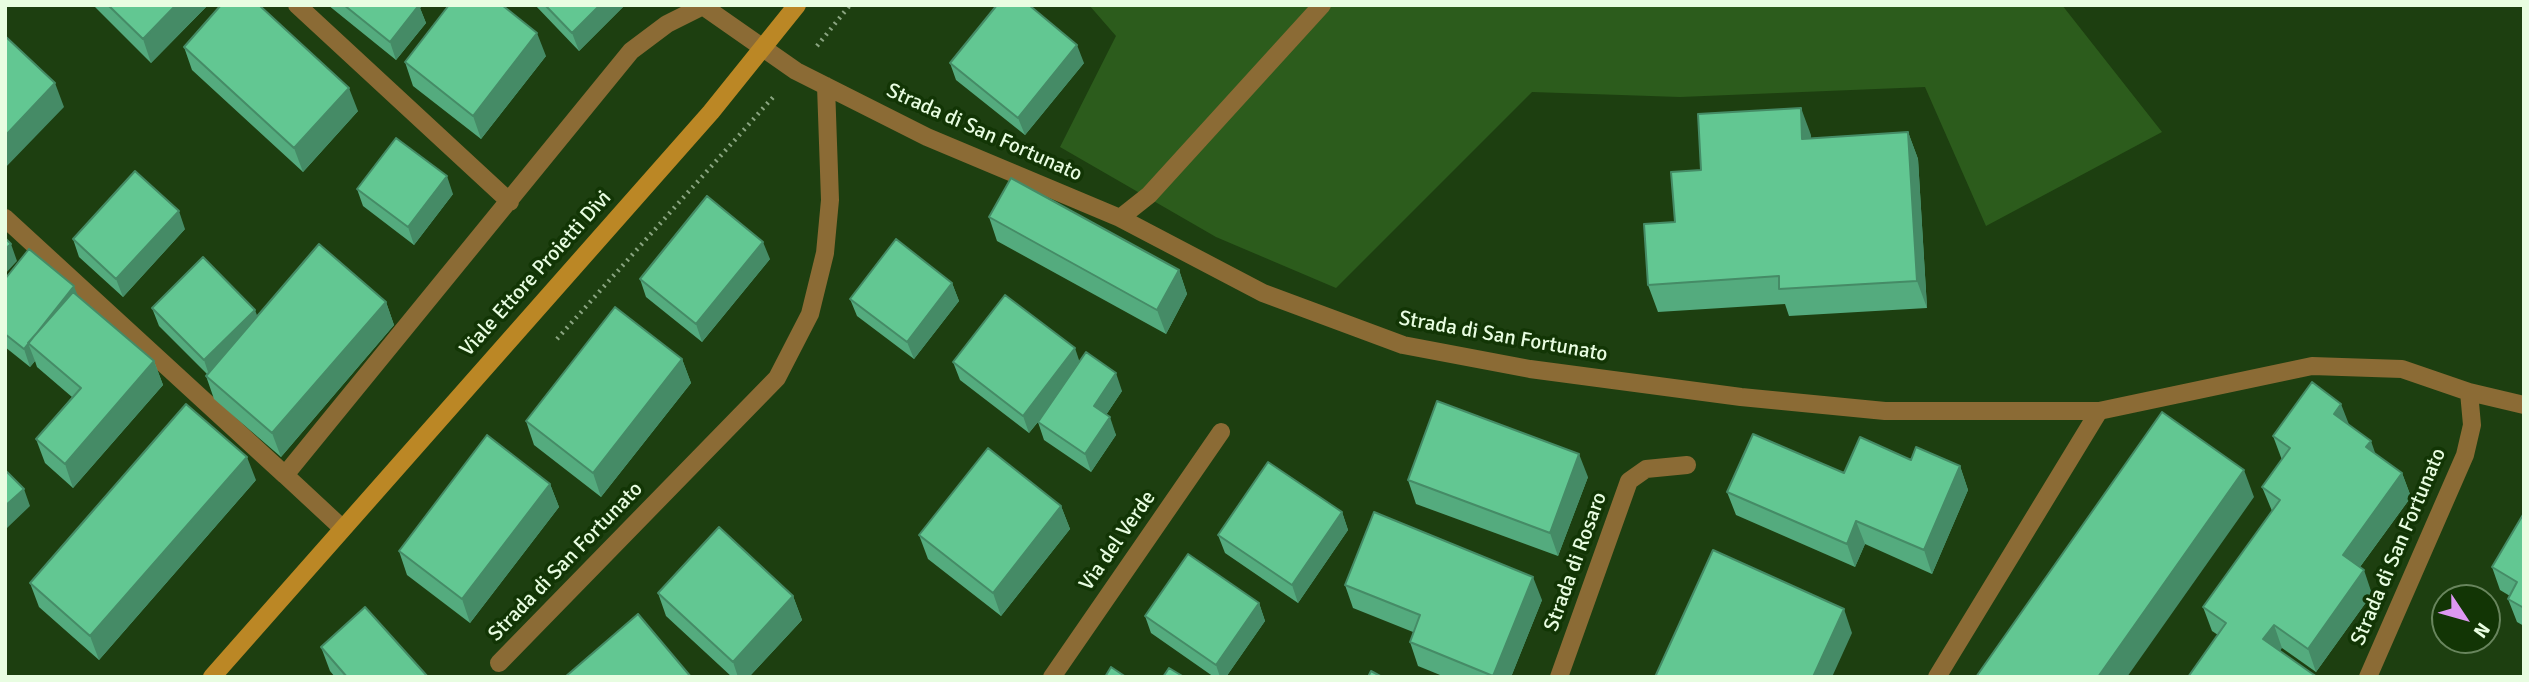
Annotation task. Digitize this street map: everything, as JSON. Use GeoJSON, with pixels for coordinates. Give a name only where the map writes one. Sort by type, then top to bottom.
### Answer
{"type":"FeatureCollection","features":[{"type":"Feature","properties":{"kind":"main road","name":"Viale Ettore Proietti Divi"},"geometry":{"type":"LineString","coordinates":[[212,677],[711,112],[797,5]]}},
{"type":"Feature","properties":{"kind":"street"},"geometry":{"type":"LineString","coordinates":[[297,5],[510,202]]}},
{"type":"Feature","properties":{"kind":"street"},"geometry":{"type":"LineString","coordinates":[[285,475],[631,51],[667,24],[703,5],[763,49]]}},
{"type":"Feature","properties":{"kind":"street"},"geometry":{"type":"LineString","coordinates":[[1120,218],[1149,195],[1322,5]]}},
{"type":"Feature","properties":{"kind":"street","name":"Strada di San Fortunato"},"geometry":{"type":"LineString","coordinates":[[763,49],[796,71],[927,136],[1120,218],[1263,293],[1403,345],[1530,369],[1741,397],[1872,410],[2099,411],[2312,366],[2402,369],[2469,393],[2524,405]]}},
{"type":"Feature","properties":{"kind":"street","name":"Strada di San Fortunato"},"geometry":{"type":"LineString","coordinates":[[499,663],[777,378],[810,314],[825,253],[830,200],[826,86]]}},
{"type":"Feature","properties":{"kind":"street"},"geometry":{"type":"LineString","coordinates":[[5,218],[342,528]]}},
{"type":"Feature","properties":{"kind":"street","name":"Strada di San Fortunato"},"geometry":{"type":"LineString","coordinates":[[2368,677],[2465,455],[2472,425],[2469,393]]}},
{"type":"Feature","properties":{"kind":"street"},"geometry":{"type":"LineString","coordinates":[[1937,677],[2099,411]]}},
{"type":"Feature","properties":{"kind":"street","name":"Via del Verde"},"geometry":{"type":"LineString","coordinates":[[1052,677],[1221,432]]}},
{"type":"Feature","properties":{"kind":"street","name":"Strada di Rosaro"},"geometry":{"type":"LineString","coordinates":[[1559,677],[1629,481],[1646,469],[1687,465]]}},
{"type":"Feature","properties":{"kind":"path"},"geometry":{"type":"LineString","coordinates":[[796,71],[850,5]]}},
{"type":"Feature","properties":{"kind":"green space"},"geometry":{"type":"Polygon","coordinates":[[[1089,5],[2062,5],[2162,132],[1986,226],[1925,87],[1680,97],[1532,92],[1336,288],[1216,237],[1060,147],[1116,36],[1089,5]]]}},
{"type":"Feature","properties":{"kind":"building"},"geometry":{"type":"Polygon","coordinates":[[[108,5],[176,5],[143,39],[108,5]]]}},
{"type":"Feature","properties":{"kind":"building"},"geometry":{"type":"Polygon","coordinates":[[[221,5],[259,5],[349,88],[294,148],[184,47],[221,5]]]}},
{"type":"Feature","properties":{"kind":"building"},"geometry":{"type":"Polygon","coordinates":[[[344,5],[419,5],[390,42],[344,5]]]}},
{"type":"Feature","properties":{"kind":"building"},"geometry":{"type":"Polygon","coordinates":[[[449,5],[502,5],[537,33],[473,116],[405,62],[449,5]]]}},
{"type":"Feature","properties":{"kind":"building"},"geometry":{"type":"Polygon","coordinates":[[[545,5],[600,5],[572,33],[545,5]]]}},
{"type":"Feature","properties":{"kind":"building"},"geometry":{"type":"Polygon","coordinates":[[[997,5],[1029,5],[1077,45],[1018,118],[950,63],[997,5]]]}},
{"type":"Feature","properties":{"kind":"building"},"geometry":{"type":"Polygon","coordinates":[[[5,36],[55,83],[5,136],[5,36]]]}},
{"type":"Feature","properties":{"kind":"building"},"geometry":{"type":"Polygon","coordinates":[[[1801,108],[1802,139],[1908,132],[1917,281],[1779,289],[1779,276],[1648,285],[1644,224],[1675,222],[1671,172],[1701,170],[1698,114],[1801,108]]]}},
{"type":"Feature","properties":{"kind":"building"},"geometry":{"type":"Polygon","coordinates":[[[396,138],[447,176],[408,227],[357,189],[396,138]]]}},
{"type":"Feature","properties":{"kind":"building"},"geometry":{"type":"Polygon","coordinates":[[[135,171],[179,211],[116,279],[73,239],[135,171]]]}},
{"type":"Feature","properties":{"kind":"building"},"geometry":{"type":"Polygon","coordinates":[[[1011,178],[1179,270],[1157,310],[989,217],[1011,178]]]}},
{"type":"Feature","properties":{"kind":"building"},"geometry":{"type":"Polygon","coordinates":[[[707,196],[763,242],[696,324],[640,279],[707,196]]]}},
{"type":"Feature","properties":{"kind":"building"},"geometry":{"type":"Polygon","coordinates":[[[5,238],[11,244],[5,249],[5,238]]]}},
{"type":"Feature","properties":{"kind":"building"},"geometry":{"type":"Polygon","coordinates":[[[896,239],[952,283],[907,342],[850,299],[896,239]]]}},
{"type":"Feature","properties":{"kind":"building"},"geometry":{"type":"Polygon","coordinates":[[[319,244],[386,302],[272,433],[206,376],[319,244]]]}},
{"type":"Feature","properties":{"kind":"building"},"geometry":{"type":"Polygon","coordinates":[[[29,249],[74,286],[24,349],[5,334],[5,279],[29,249]]]}},
{"type":"Feature","properties":{"kind":"building"},"geometry":{"type":"Polygon","coordinates":[[[203,257],[255,310],[204,360],[152,308],[203,257]]]}},
{"type":"Feature","properties":{"kind":"building"},"geometry":{"type":"Polygon","coordinates":[[[73,292],[154,361],[65,464],[36,439],[81,388],[28,343],[73,292]]]}},
{"type":"Feature","properties":{"kind":"building"},"geometry":{"type":"Polygon","coordinates":[[[1005,295],[1075,348],[1023,416],[953,362],[1005,295]]]}},
{"type":"Feature","properties":{"kind":"building"},"geometry":{"type":"Polygon","coordinates":[[[615,307],[682,359],[593,473],[526,421],[615,307]]]}},
{"type":"Feature","properties":{"kind":"building"},"geometry":{"type":"Polygon","coordinates":[[[1086,352],[1116,373],[1094,406],[1110,417],[1085,454],[1038,422],[1086,352]]]}},
{"type":"Feature","properties":{"kind":"building"},"geometry":{"type":"Polygon","coordinates":[[[2312,382],[2341,404],[2334,414],[2371,441],[2366,447],[2402,473],[2343,555],[2364,570],[2308,649],[2274,625],[2263,639],[2317,677],[2188,677],[2226,623],[2203,607],[2280,500],[2262,487],[2290,448],[2273,436],[2312,382]]]}},
{"type":"Feature","properties":{"kind":"building"},"geometry":{"type":"Polygon","coordinates":[[[1437,401],[1579,454],[1550,533],[1408,480],[1437,401]]]}},
{"type":"Feature","properties":{"kind":"building"},"geometry":{"type":"Polygon","coordinates":[[[186,404],[247,457],[90,636],[30,583],[186,404]]]}},
{"type":"Feature","properties":{"kind":"building"},"geometry":{"type":"Polygon","coordinates":[[[2162,412],[2244,470],[2098,677],[1976,677],[2162,412]]]}},
{"type":"Feature","properties":{"kind":"building"},"geometry":{"type":"Polygon","coordinates":[[[1753,434],[1844,473],[1860,437],[1911,460],[1916,447],[1960,466],[1924,550],[1856,521],[1847,544],[1727,492],[1753,434]]]}},
{"type":"Feature","properties":{"kind":"building"},"geometry":{"type":"Polygon","coordinates":[[[487,435],[550,484],[462,599],[399,551],[487,435]]]}},
{"type":"Feature","properties":{"kind":"building"},"geometry":{"type":"Polygon","coordinates":[[[988,448],[1061,506],[993,593],[919,535],[988,448]]]}},
{"type":"Feature","properties":{"kind":"building"},"geometry":{"type":"Polygon","coordinates":[[[1268,462],[1342,512],[1292,585],[1218,535],[1268,462]]]}},
{"type":"Feature","properties":{"kind":"building"},"geometry":{"type":"Polygon","coordinates":[[[5,470],[24,489],[5,506],[5,470]]]}},
{"type":"Feature","properties":{"kind":"building"},"geometry":{"type":"Polygon","coordinates":[[[1374,512],[1533,577],[1493,676],[1410,642],[1420,615],[1345,585],[1374,512]]]}},
{"type":"Feature","properties":{"kind":"building"},"geometry":{"type":"Polygon","coordinates":[[[2524,513],[2524,608],[2508,599],[2517,582],[2492,567],[2524,513]]]}},
{"type":"Feature","properties":{"kind":"building"},"geometry":{"type":"Polygon","coordinates":[[[719,527],[793,596],[733,662],[658,593],[719,527]]]}},
{"type":"Feature","properties":{"kind":"building"},"geometry":{"type":"Polygon","coordinates":[[[1713,550],[1844,609],[1813,677],[1655,677],[1713,550]]]}},
{"type":"Feature","properties":{"kind":"building"},"geometry":{"type":"Polygon","coordinates":[[[1188,554],[1259,603],[1216,665],[1145,616],[1188,554]]]}},
{"type":"Feature","properties":{"kind":"building"},"geometry":{"type":"Polygon","coordinates":[[[365,607],[428,677],[347,677],[321,647],[365,607]]]}},
{"type":"Feature","properties":{"kind":"building"},"geometry":{"type":"Polygon","coordinates":[[[638,614],[691,677],[565,677],[638,614]]]}},
{"type":"Feature","properties":{"kind":"building"},"geometry":{"type":"Polygon","coordinates":[[[1111,667],[1126,677],[1105,677],[1111,667]]]}},
{"type":"Feature","properties":{"kind":"building"},"geometry":{"type":"Polygon","coordinates":[[[1169,668],[1184,677],[1163,677],[1169,668]]]}},
{"type":"Feature","properties":{"kind":"building"},"geometry":{"type":"Polygon","coordinates":[[[1371,671],[1382,677],[1368,677],[1371,671]]]}}]}
